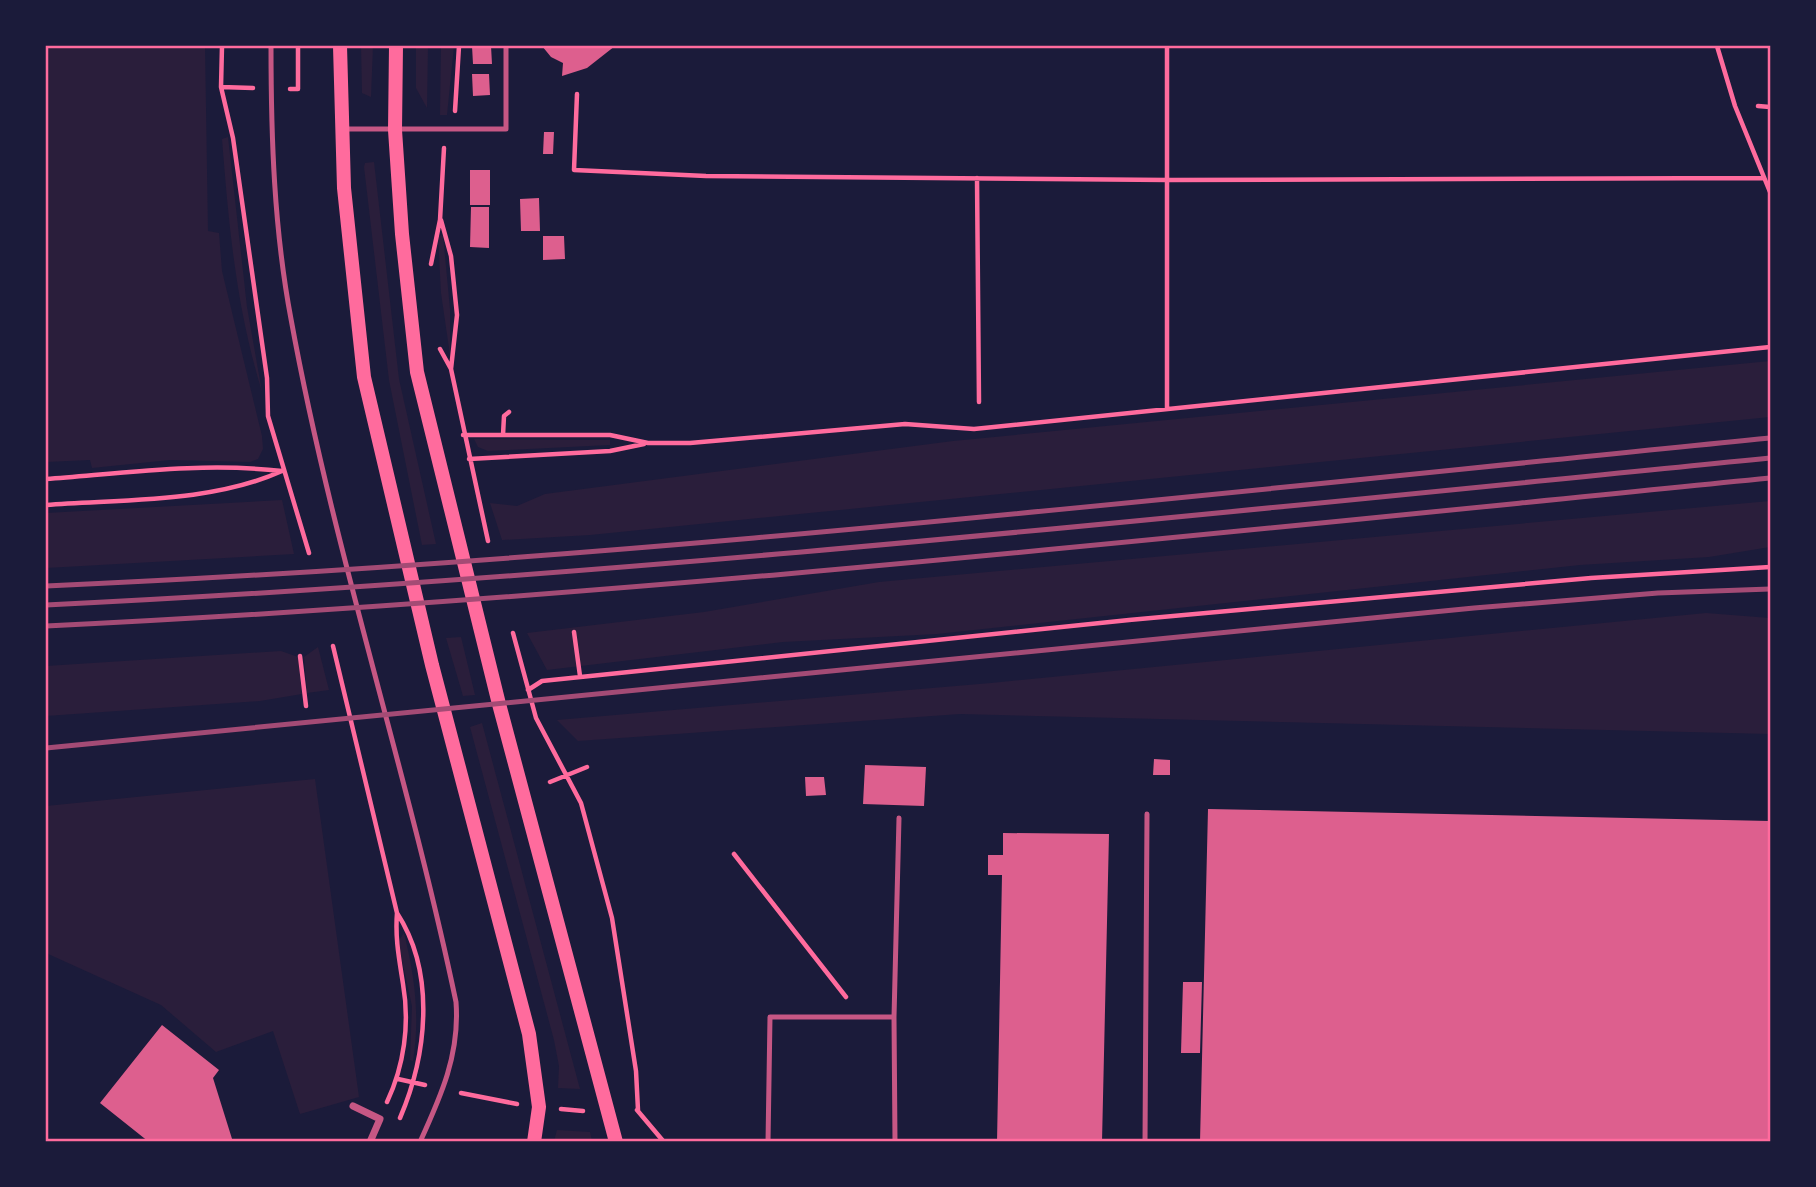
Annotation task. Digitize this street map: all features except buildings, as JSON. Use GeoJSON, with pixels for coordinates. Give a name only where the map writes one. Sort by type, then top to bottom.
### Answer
{"type":"FeatureCollection","features":[{"type":"Feature","properties":{"kind":"main road"},"geometry":{"type":"LineString","coordinates":[[340,46],[351,279],[364,377],[383,469],[529,1034],[539,1107],[534,1142]]}},
{"type":"Feature","properties":{"kind":"main road"},"geometry":{"type":"LineString","coordinates":[[396,46],[395,130],[402,234],[418,372],[488,662],[616,1142]]}},
{"type":"Feature","properties":{"kind":"street"},"geometry":{"type":"LineString","coordinates":[[353,1106],[380,1119],[370,1142]]}},
{"type":"Feature","properties":{"kind":"lane"},"geometry":{"type":"LineString","coordinates":[[271,46],[272,157],[290,317],[316,440],[388,715],[456,1002],[456,1047],[444,1089],[421,1142]]}},
{"type":"Feature","properties":{"kind":"lane"},"geometry":{"type":"LineString","coordinates":[[342,129],[506,129],[506,46]]}},
{"type":"Feature","properties":{"kind":"lane"},"geometry":{"type":"LineString","coordinates":[[1145,1142],[1147,814]]}},
{"type":"Feature","properties":{"kind":"lane"},"geometry":{"type":"LineString","coordinates":[[895,1142],[894,1017],[899,818]]}},
{"type":"Feature","properties":{"kind":"lane"},"geometry":{"type":"LineString","coordinates":[[768,1142],[771,1017],[894,1017]]}},
{"type":"Feature","properties":{"kind":"path"},"geometry":{"type":"LineString","coordinates":[[222,46],[221,87],[235,152],[267,378],[268,416],[282,471],[295,502],[309,553]]}},
{"type":"Feature","properties":{"kind":"path"},"geometry":{"type":"LineString","coordinates":[[298,46],[298,89]]}},
{"type":"Feature","properties":{"kind":"path"},"geometry":{"type":"LineString","coordinates":[[455,116],[459,46]]}},
{"type":"Feature","properties":{"kind":"path"},"geometry":{"type":"LineString","coordinates":[[1167,46],[1167,408]]}},
{"type":"Feature","properties":{"kind":"path"},"geometry":{"type":"LineString","coordinates":[[1717,46],[1770,192]]}},
{"type":"Feature","properties":{"kind":"path"},"geometry":{"type":"LineString","coordinates":[[577,94],[575,170],[706,176],[1168,180],[1763,178]]}},
{"type":"Feature","properties":{"kind":"path"},"geometry":{"type":"LineString","coordinates":[[1758,106],[1770,107]]}},
{"type":"Feature","properties":{"kind":"path"},"geometry":{"type":"LineString","coordinates":[[432,274],[430,261],[440,220],[444,140]]}},
{"type":"Feature","properties":{"kind":"path"},"geometry":{"type":"LineString","coordinates":[[977,178],[979,402]]}},
{"type":"Feature","properties":{"kind":"path"},"geometry":{"type":"LineString","coordinates":[[440,220],[451,256],[457,315],[451,369],[463,435],[488,541]]}},
{"type":"Feature","properties":{"kind":"path"},"geometry":{"type":"LineString","coordinates":[[440,341],[441,354],[451,369]]}},
{"type":"Feature","properties":{"kind":"path"},"geometry":{"type":"LineString","coordinates":[[463,435],[610,435],[648,443],[690,443],[905,424],[974,429],[1770,346]]}},
{"type":"Feature","properties":{"kind":"path"},"geometry":{"type":"LineString","coordinates":[[503,435],[504,416],[509,412]]}},
{"type":"Feature","properties":{"kind":"path"},"geometry":{"type":"LineString","coordinates":[[469,459],[610,451],[648,443]]}},
{"type":"Feature","properties":{"kind":"path"},"geometry":{"type":"LineString","coordinates":[[46,479],[164,467],[246,467],[282,471]]}},
{"type":"Feature","properties":{"kind":"path"},"geometry":{"type":"LineString","coordinates":[[46,505],[162,497],[250,485],[282,471]]}},
{"type":"Feature","properties":{"kind":"path"},"geometry":{"type":"LineString","coordinates":[[528,690],[542,681],[1142,619],[1591,578],[1770,567]]}},
{"type":"Feature","properties":{"kind":"path"},"geometry":{"type":"LineString","coordinates":[[574,632],[580,677]]}},
{"type":"Feature","properties":{"kind":"path"},"geometry":{"type":"LineString","coordinates":[[513,633],[536,718],[581,803],[611,918],[636,1071],[638,1110],[664,1142]]}},
{"type":"Feature","properties":{"kind":"path"},"geometry":{"type":"LineString","coordinates":[[333,646],[397,913],[409,933],[417,965],[423,1024],[414,1086],[396,1127]]}},
{"type":"Feature","properties":{"kind":"path"},"geometry":{"type":"LineString","coordinates":[[300,656],[306,706]]}},
{"type":"Feature","properties":{"kind":"path"},"geometry":{"type":"LineString","coordinates":[[550,782],[587,767]]}},
{"type":"Feature","properties":{"kind":"path"},"geometry":{"type":"LineString","coordinates":[[734,854],[862,1017]]}},
{"type":"Feature","properties":{"kind":"path"},"geometry":{"type":"LineString","coordinates":[[380,1119],[398,1079],[405,1042],[404,986],[394,943],[397,913]]}},
{"type":"Feature","properties":{"kind":"path"},"geometry":{"type":"LineString","coordinates":[[553,1109],[587,1111]]}},
{"type":"Feature","properties":{"kind":"path"},"geometry":{"type":"LineString","coordinates":[[630,1110],[638,1110]]}},
{"type":"Feature","properties":{"kind":"shaded area"},"geometry":{"type":"Polygon","coordinates":[[[46,46],[205,46],[208,231],[219,233],[222,271],[262,436],[263,449],[258,459],[250,462],[170,460],[92,468],[90,460],[46,462],[46,46]]]}},
{"type":"Feature","properties":{"kind":"shaded area"},"geometry":{"type":"Polygon","coordinates":[[[361,46],[373,46],[371,97],[362,93],[361,46]]]}},
{"type":"Feature","properties":{"kind":"shaded area"},"geometry":{"type":"Polygon","coordinates":[[[416,46],[428,46],[427,108],[416,88],[416,46]]]}},
{"type":"Feature","properties":{"kind":"shaded area"},"geometry":{"type":"Polygon","coordinates":[[[441,46],[454,46],[447,115],[440,115],[441,46]]]}},
{"type":"Feature","properties":{"kind":"shaded area"},"geometry":{"type":"Polygon","coordinates":[[[228,137],[247,307],[262,392],[246,329],[235,267],[222,139],[228,137]]]}},
{"type":"Feature","properties":{"kind":"shaded area"},"geometry":{"type":"Polygon","coordinates":[[[374,162],[399,379],[436,544],[422,545],[389,380],[364,167],[365,163],[374,162]]]}},
{"type":"Feature","properties":{"kind":"shaded area"},"geometry":{"type":"Polygon","coordinates":[[[443,235],[450,309],[450,355],[441,293],[438,236],[443,235]]]}},
{"type":"Feature","properties":{"kind":"shaded area"},"geometry":{"type":"Polygon","coordinates":[[[1770,361],[1770,417],[590,535],[502,540],[490,503],[517,506],[545,494],[953,441],[1770,361]]]}},
{"type":"Feature","properties":{"kind":"shaded area"},"geometry":{"type":"Polygon","coordinates":[[[474,439],[610,440],[610,445],[488,451],[478,447],[474,439]]]}},
{"type":"Feature","properties":{"kind":"shaded area"},"geometry":{"type":"Polygon","coordinates":[[[282,500],[294,554],[46,568],[46,513],[282,500]]]}},
{"type":"Feature","properties":{"kind":"shaded area"},"geometry":{"type":"Polygon","coordinates":[[[1770,501],[1770,547],[1709,557],[1580,565],[937,634],[783,642],[547,670],[527,633],[704,612],[879,582],[1770,501]]]}},
{"type":"Feature","properties":{"kind":"shaded area"},"geometry":{"type":"Polygon","coordinates":[[[1706,613],[1770,618],[1770,734],[960,714],[578,741],[557,720],[991,683],[1706,613]]]}},
{"type":"Feature","properties":{"kind":"shaded area"},"geometry":{"type":"Polygon","coordinates":[[[461,637],[475,695],[463,696],[446,638],[461,637]]]}},
{"type":"Feature","properties":{"kind":"shaded area"},"geometry":{"type":"Polygon","coordinates":[[[318,647],[329,690],[307,693],[304,657],[318,647]]]}},
{"type":"Feature","properties":{"kind":"shaded area"},"geometry":{"type":"Polygon","coordinates":[[[281,651],[298,657],[302,694],[260,701],[46,716],[46,666],[281,651]]]}},
{"type":"Feature","properties":{"kind":"shaded area"},"geometry":{"type":"Polygon","coordinates":[[[482,723],[580,1089],[558,1088],[559,1066],[554,1040],[470,727],[482,723]]]}},
{"type":"Feature","properties":{"kind":"shaded area"},"geometry":{"type":"Polygon","coordinates":[[[315,779],[359,1097],[300,1114],[273,1031],[216,1052],[161,1005],[46,953],[46,806],[315,779]]]}},
{"type":"Feature","properties":{"kind":"shaded area"},"geometry":{"type":"Polygon","coordinates":[[[404,933],[415,997],[413,1061],[410,1060],[412,1006],[398,942],[404,933]]]}},
{"type":"Feature","properties":{"kind":"shaded area"},"geometry":{"type":"Polygon","coordinates":[[[557,1130],[590,1132],[592,1141],[554,1141],[557,1130]]]}},
{"type":"Feature","properties":{"kind":"railway"},"geometry":{"type":"LineString","coordinates":[[46,586],[262,575],[693,543],[1770,438]]}},
{"type":"Feature","properties":{"kind":"railway"},"geometry":{"type":"LineString","coordinates":[[46,605],[262,593],[693,561],[1124,522],[1770,458]]}},
{"type":"Feature","properties":{"kind":"railway"},"geometry":{"type":"LineString","coordinates":[[46,626],[262,614],[693,582],[1770,478]]}},
{"type":"Feature","properties":{"kind":"railway"},"geometry":{"type":"LineString","coordinates":[[46,748],[1474,608],[1658,593],[1770,589]]}}]}
